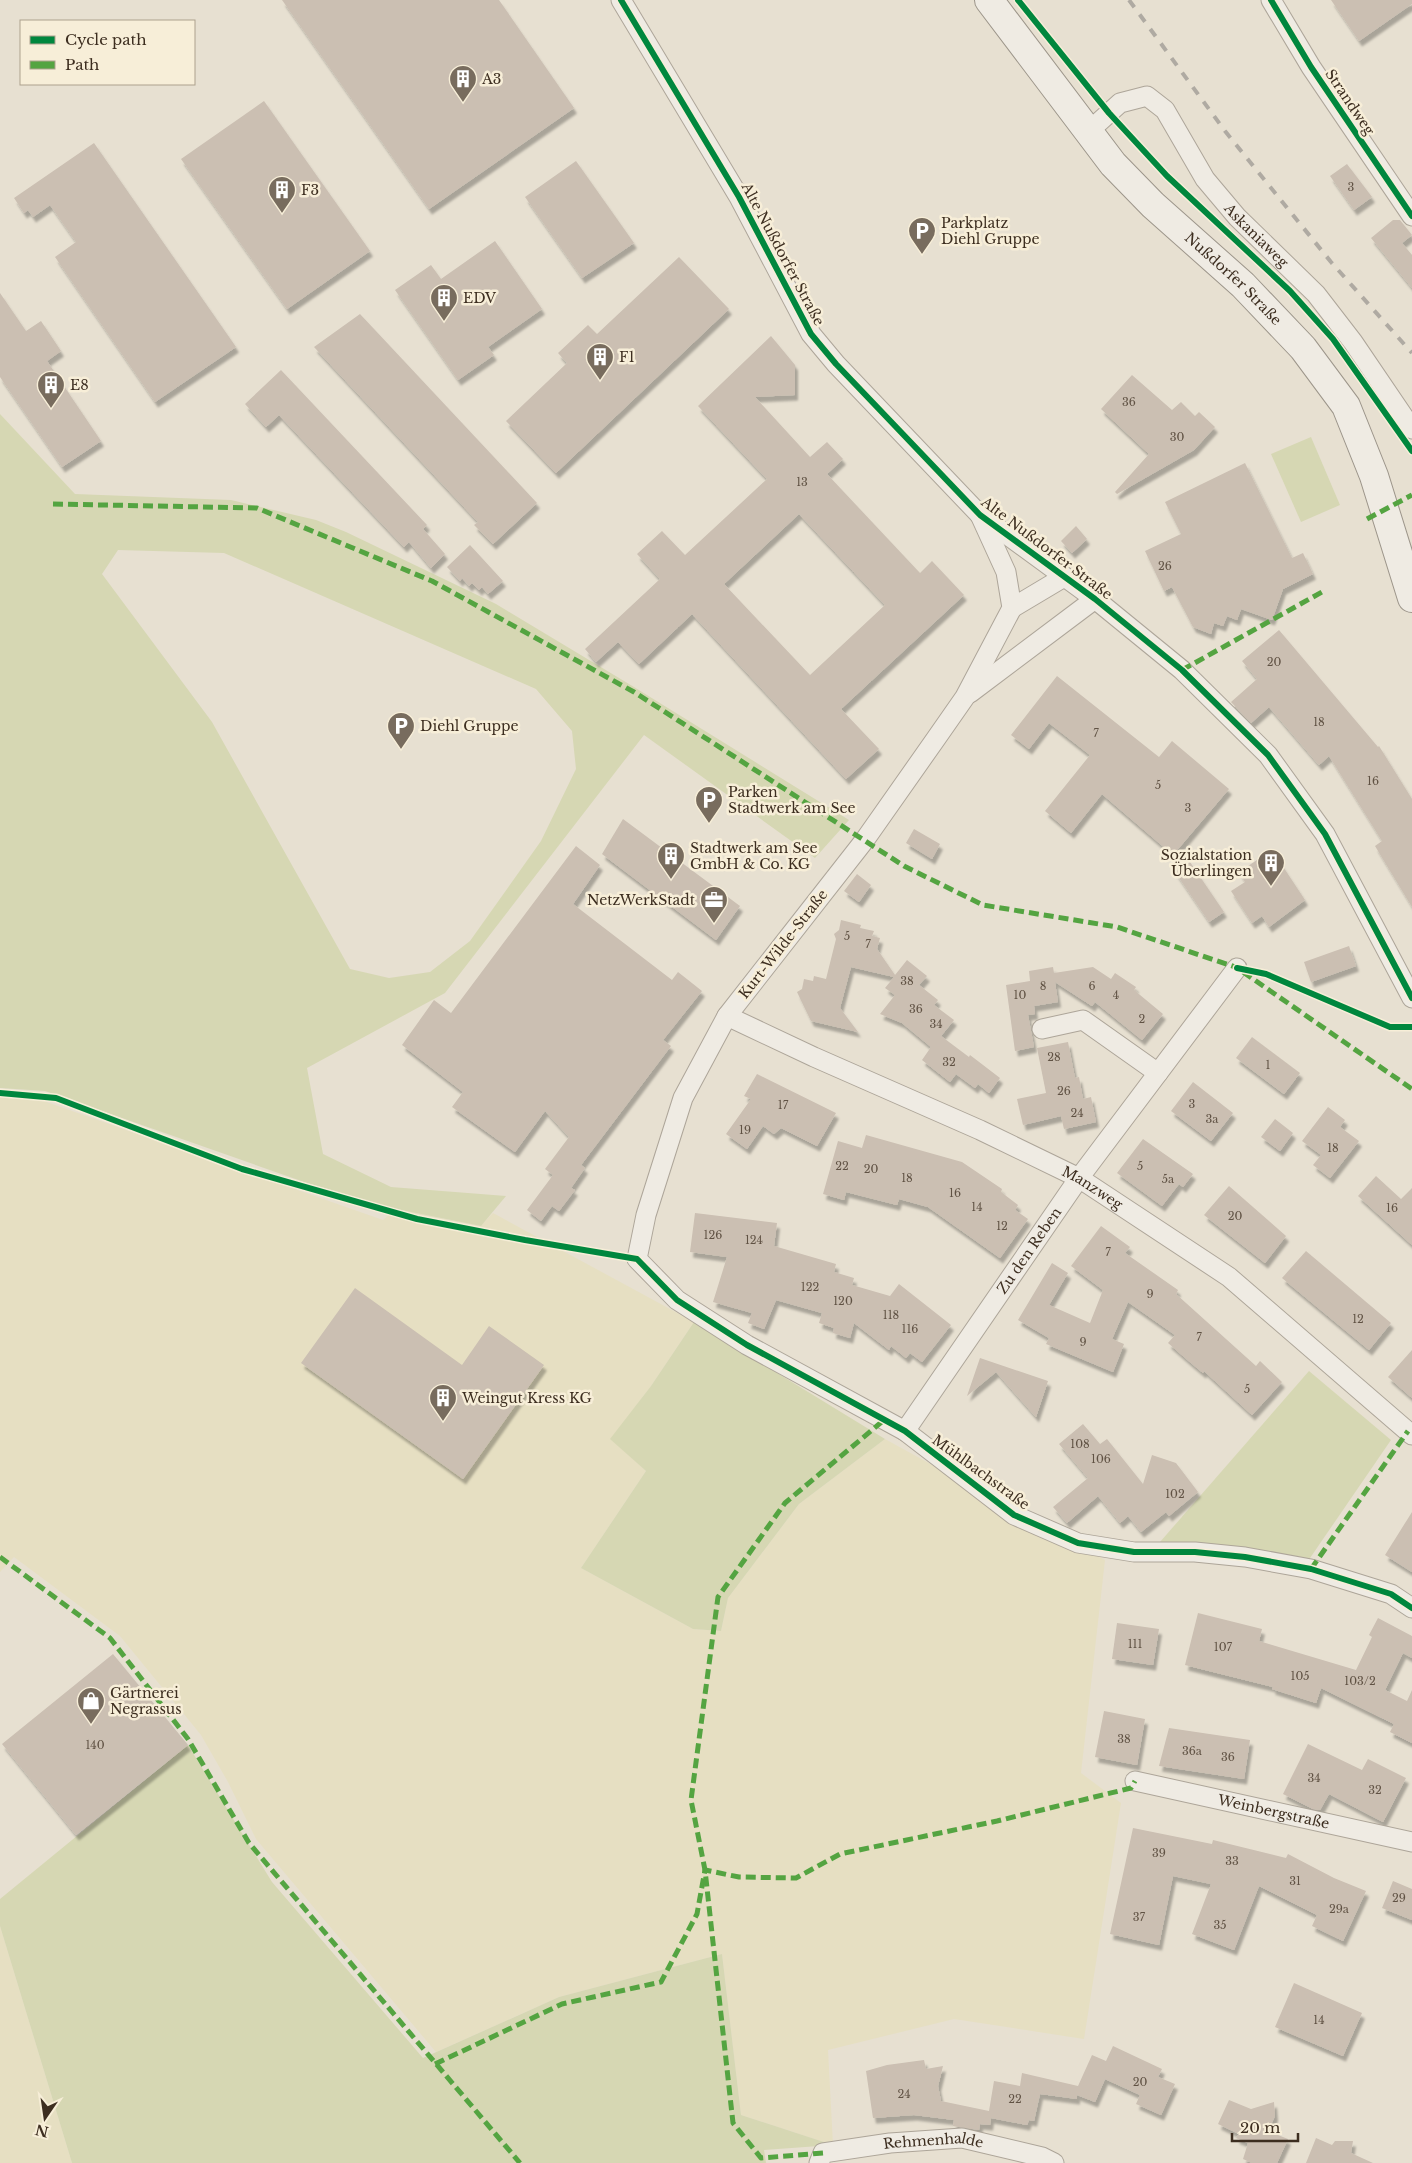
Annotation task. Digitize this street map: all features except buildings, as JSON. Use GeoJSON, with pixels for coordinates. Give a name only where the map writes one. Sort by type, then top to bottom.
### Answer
{"type":"FeatureCollection","features":[{"type":"Feature","properties":{"kind":"street","name":"Alte Nußdorfer Straße"},"geometry":{"type":"LineString","coordinates":[[621,0],[739,197],[811,334],[836,364],[980,514],[1095,599],[1182,670],[1268,755],[1325,834],[1412,998]]}},
{"type":"Feature","properties":{"kind":"street","name":"Nußdorfer Straße"},"geometry":{"type":"LineString","coordinates":[[989,0],[1113,164],[1153,206],[1243,286],[1303,348],[1346,406],[1384,510],[1412,598]]}},
{"type":"Feature","properties":{"kind":"street","name":"Strandweg"},"geometry":{"type":"LineString","coordinates":[[1271,0],[1311,67],[1412,216]]}},
{"type":"Feature","properties":{"kind":"street","name":"Askaniaweg"},"geometry":{"type":"LineString","coordinates":[[1088,132],[1120,103],[1147,96],[1165,110],[1205,179],[1237,217],[1316,294],[1353,342],[1412,429]]}},
{"type":"Feature","properties":{"kind":"street"},"geometry":{"type":"LineString","coordinates":[[980,514],[1006,572],[1012,608],[1064,577]]}},
{"type":"Feature","properties":{"kind":"street","name":"Kurt-Wilde-Straße"},"geometry":{"type":"LineString","coordinates":[[965,697],[1095,599]]}},
{"type":"Feature","properties":{"kind":"street","name":"Kurt-Wilde-Straße"},"geometry":{"type":"LineString","coordinates":[[646,1215],[683,1098],[726,1016],[864,841],[965,697],[1012,608]]}},
{"type":"Feature","properties":{"kind":"street","name":"Zu den Reben"},"geometry":{"type":"LineString","coordinates":[[904,1431],[1079,1178],[1237,968]]}},
{"type":"Feature","properties":{"kind":"street","name":"Manzweg"},"geometry":{"type":"LineString","coordinates":[[726,1016],[980,1130],[1079,1178],[1229,1277],[1412,1435]]}},
{"type":"Feature","properties":{"kind":"street"},"geometry":{"type":"LineString","coordinates":[[1042,1029],[1083,1020],[1158,1073]]}},
{"type":"Feature","properties":{"kind":"street","name":"Mühlbachstraße"},"geometry":{"type":"LineString","coordinates":[[646,1215],[637,1259],[677,1300],[747,1345],[904,1431],[1014,1515],[1078,1543],[1134,1552],[1195,1552],[1237,1556],[1312,1570],[1392,1594],[1412,1608]]}},
{"type":"Feature","properties":{"kind":"street","name":"Weinbergstraße"},"geometry":{"type":"LineString","coordinates":[[1135,1781],[1412,1842]]}},
{"type":"Feature","properties":{"kind":"street","name":"Rehmenhalde"},"geometry":{"type":"LineString","coordinates":[[819,2163],[822,2153],[890,2143],[962,2138],[1042,2157],[1054,2163]]}},
{"type":"Feature","properties":{"kind":"shaded area"},"geometry":{"type":"Polygon","coordinates":[[[0,1094],[35,1098],[383,1220],[396,1209],[480,1226],[493,1213],[694,1322],[651,1386],[611,1439],[646,1471],[581,1568],[693,1629],[721,1631],[728,1598],[799,1504],[885,1439],[1105,1560],[1081,1773],[1121,1803],[1084,2039],[954,2019],[828,2050],[833,2145],[741,2115],[722,1954],[559,1997],[436,2052],[256,1839],[228,1782],[201,1735],[120,1636],[14,1557],[0,1572],[0,1094]]]}},
{"type":"Feature","properties":{"kind":"shaded area"},"geometry":{"type":"Polygon","coordinates":[[[0,1926],[72,2163],[0,2163],[0,1926]]]}},
{"type":"Feature","properties":{"kind":"green space"},"geometry":{"type":"Polygon","coordinates":[[[0,414],[75,494],[231,500],[316,520],[346,532],[496,604],[849,820],[815,858],[644,735],[445,993],[307,1068],[323,1154],[391,1187],[506,1196],[481,1226],[396,1209],[307,1183],[45,1091],[0,1088],[0,414]],[[118,550],[102,574],[212,722],[350,969],[389,978],[430,972],[470,941],[541,841],[576,769],[572,731],[536,689],[224,553],[118,550]]]}},
{"type":"Feature","properties":{"kind":"green space"},"geometry":{"type":"Polygon","coordinates":[[[1311,437],[1340,505],[1301,522],[1271,454],[1311,437]]]}},
{"type":"Feature","properties":{"kind":"green space"},"geometry":{"type":"Polygon","coordinates":[[[694,1322],[885,1439],[799,1504],[728,1598],[721,1631],[693,1629],[581,1568],[646,1471],[610,1439],[651,1386],[694,1322]]]}},
{"type":"Feature","properties":{"kind":"green space"},"geometry":{"type":"Polygon","coordinates":[[[1309,1371],[1391,1440],[1308,1561],[1160,1542],[1309,1371]]]}},
{"type":"Feature","properties":{"kind":"green space"},"geometry":{"type":"Polygon","coordinates":[[[188,1745],[272,1882],[423,2058],[559,1997],[722,1954],[741,2115],[833,2145],[764,2150],[766,2163],[72,2163],[0,1926],[0,1899],[188,1745]]]}},
{"type":"Feature","properties":{"kind":"railway"},"geometry":{"type":"LineString","coordinates":[[1129,0],[1225,131],[1331,262],[1412,353]]}},
{"type":"Feature","properties":{"kind":"marked path"},"geometry":{"type":"LineString","coordinates":[[1367,519],[1412,495]]}},
{"type":"Feature","properties":{"kind":"marked path"},"geometry":{"type":"LineString","coordinates":[[53,504],[257,508],[432,581],[634,692],[904,866],[983,905],[1117,927],[1241,969]]}},
{"type":"Feature","properties":{"kind":"marked path"},"geometry":{"type":"LineString","coordinates":[[1182,670],[1322,592]]}},
{"type":"Feature","properties":{"kind":"marked path"},"geometry":{"type":"LineString","coordinates":[[1243,972],[1412,1089]]}},
{"type":"Feature","properties":{"kind":"marked path"},"geometry":{"type":"LineString","coordinates":[[823,2153],[761,2158],[733,2123],[705,1870],[691,1800],[718,1597],[785,1503],[884,1420]]}},
{"type":"Feature","properties":{"kind":"marked path"},"geometry":{"type":"LineString","coordinates":[[1311,1569],[1408,1431]]}},
{"type":"Feature","properties":{"kind":"marked path"},"geometry":{"type":"LineString","coordinates":[[0,1557],[110,1638],[188,1739],[249,1843],[520,2163]]}},
{"type":"Feature","properties":{"kind":"marked path"},"geometry":{"type":"LineString","coordinates":[[435,2064],[562,2004],[661,1982],[697,1914],[705,1870],[739,1877],[796,1878],[840,1854],[997,1821],[1131,1788],[1135,1781]]}},
{"type":"Feature","properties":{"kind":"cycle path"},"geometry":{"type":"LineString","coordinates":[[621,0],[739,197],[811,334],[836,364],[980,515],[1095,599],[1182,670],[1268,755],[1325,834],[1412,998]]}},
{"type":"Feature","properties":{"kind":"cycle path"},"geometry":{"type":"LineString","coordinates":[[1018,0],[1109,113],[1167,176],[1290,291],[1333,339],[1412,451]]}},
{"type":"Feature","properties":{"kind":"cycle path"},"geometry":{"type":"LineString","coordinates":[[1271,0],[1311,67],[1412,216]]}},
{"type":"Feature","properties":{"kind":"cycle path"},"geometry":{"type":"LineString","coordinates":[[1237,968],[1266,974],[1390,1027],[1412,1027]]}},
{"type":"Feature","properties":{"kind":"cycle path"},"geometry":{"type":"LineString","coordinates":[[0,1093],[56,1098],[242,1169],[417,1219],[637,1259],[677,1300],[747,1345],[905,1431],[1014,1515],[1078,1543],[1134,1552],[1195,1552],[1245,1557],[1311,1569],[1391,1594],[1412,1608]]}},
{"type":"Feature","properties":{"kind":"place","name":"A3"},"geometry":{"type":"Point","coordinates":[463,103]}},
{"type":"Feature","properties":{"kind":"place","name":"F3"},"geometry":{"type":"Point","coordinates":[282,214]}},
{"type":"Feature","properties":{"kind":"place","name":"Parkplatz Diehl Gruppe"},"geometry":{"type":"Point","coordinates":[922,255]}},
{"type":"Feature","properties":{"kind":"place","name":"EDV"},"geometry":{"type":"Point","coordinates":[444,322]}},
{"type":"Feature","properties":{"kind":"place","name":"F1"},"geometry":{"type":"Point","coordinates":[600,381]}},
{"type":"Feature","properties":{"kind":"place","name":"E8"},"geometry":{"type":"Point","coordinates":[51,409]}},
{"type":"Feature","properties":{"kind":"place","name":"Diehl Gruppe"},"geometry":{"type":"Point","coordinates":[401,750]}},
{"type":"Feature","properties":{"kind":"place","name":"Parken Stadtwerk am See"},"geometry":{"type":"Point","coordinates":[709,824]}},
{"type":"Feature","properties":{"kind":"place","name":"Stadtwerk am See GmbH & Co. KG"},"geometry":{"type":"Point","coordinates":[671,880]}},
{"type":"Feature","properties":{"kind":"place","name":"Sozialstation Überlingen"},"geometry":{"type":"Point","coordinates":[1271,887]}},
{"type":"Feature","properties":{"kind":"place","name":"NetzWerkStadt"},"geometry":{"type":"Point","coordinates":[714,924]}},
{"type":"Feature","properties":{"kind":"place","name":"Weingut Kress KG"},"geometry":{"type":"Point","coordinates":[443,1422]}},
{"type":"Feature","properties":{"kind":"place","name":"Gärtnerei Negrassus"},"geometry":{"type":"Point","coordinates":[91,1725]}}]}
